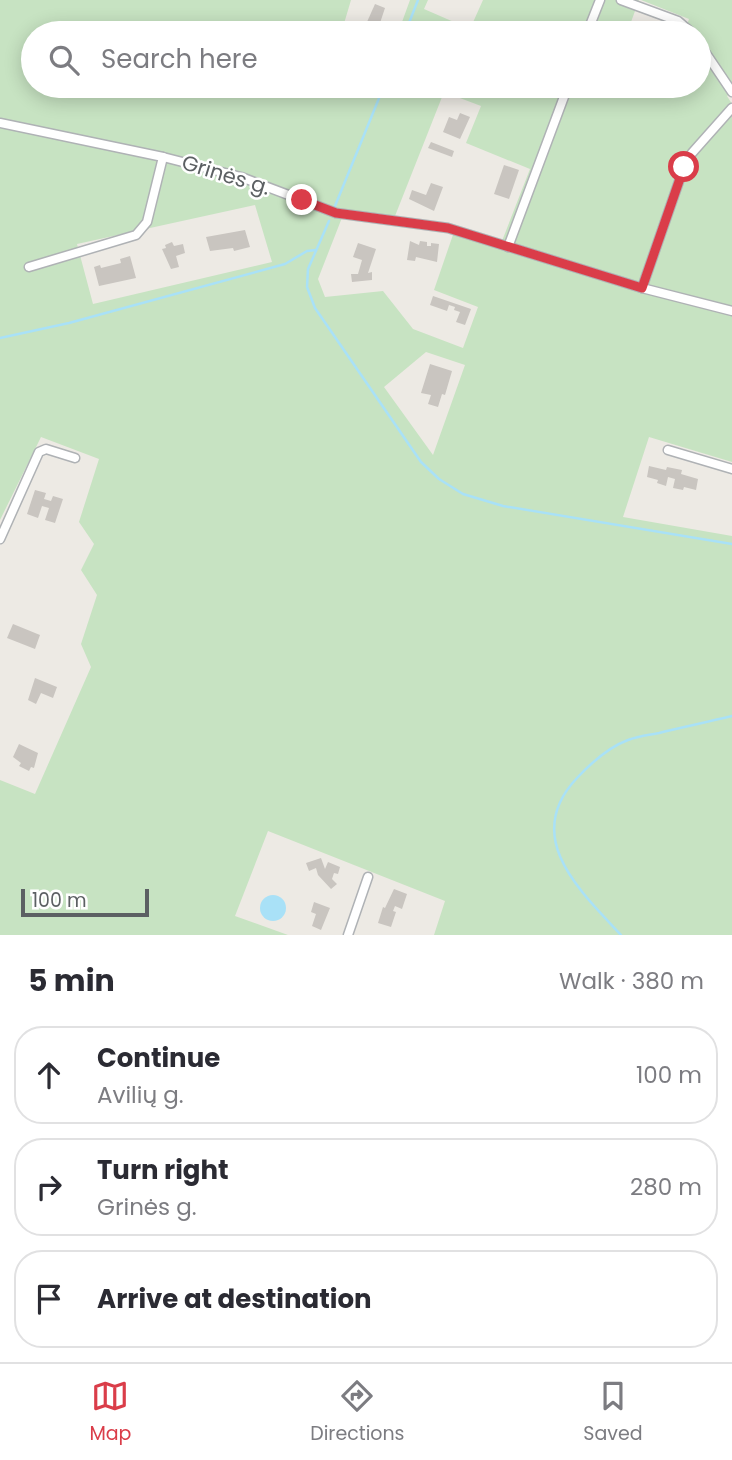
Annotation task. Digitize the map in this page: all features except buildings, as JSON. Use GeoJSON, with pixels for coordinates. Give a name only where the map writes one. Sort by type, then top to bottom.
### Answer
{"type":"FeatureCollection","features":[{"type":"Feature","properties":{"kind":"street"},"geometry":{"type":"LineString","coordinates":[[592,21],[600,0]]}},
{"type":"Feature","properties":{"kind":"street"},"geometry":{"type":"LineString","coordinates":[[621,0],[678,21]]}},
{"type":"Feature","properties":{"kind":"street"},"geometry":{"type":"LineString","coordinates":[[711,61],[732,92]]}},
{"type":"Feature","properties":{"kind":"street"},"geometry":{"type":"LineString","coordinates":[[508,247],[564,98]]}},
{"type":"Feature","properties":{"kind":"street"},"geometry":{"type":"LineString","coordinates":[[642,288],[684,167],[692,153],[732,108]]}},
{"type":"Feature","properties":{"kind":"street","name":"Grinės g."},"geometry":{"type":"LineString","coordinates":[[0,123],[163,157],[241,177],[336,213],[448,228],[642,288],[732,311]]}},
{"type":"Feature","properties":{"kind":"street"},"geometry":{"type":"LineString","coordinates":[[29,267],[136,235],[148,222],[163,157]]}},
{"type":"Feature","properties":{"kind":"street"},"geometry":{"type":"LineString","coordinates":[[0,539],[39,452],[46,449],[75,457]]}},
{"type":"Feature","properties":{"kind":"street"},"geometry":{"type":"LineString","coordinates":[[668,450],[732,469]]}},
{"type":"Feature","properties":{"kind":"street"},"geometry":{"type":"LineString","coordinates":[[348,935],[368,877]]}},
{"type":"Feature","properties":{"kind":"green space"},"geometry":{"type":"Polygon","coordinates":[[[0,0],[351,0],[345,21],[21,21],[21,98],[442,98],[395,216],[345,210],[318,279],[325,297],[383,291],[413,329],[463,348],[478,307],[434,290],[456,226],[502,241],[530,169],[466,143],[481,106],[460,98],[711,98],[711,21],[688,21],[689,19],[641,0],[732,0],[732,92],[727,96],[732,104],[732,462],[649,437],[623,517],[732,536],[732,935],[434,935],[445,901],[268,831],[235,916],[288,935],[0,935],[0,780],[35,794],[91,667],[81,644],[97,595],[81,570],[94,544],[79,522],[99,459],[41,437],[0,520],[0,0]],[[255,205],[77,244],[93,304],[272,262],[255,205]],[[426,352],[384,387],[433,455],[465,365],[426,352]]]}},
{"type":"Feature","properties":{"kind":"green space"},"geometry":{"type":"Polygon","coordinates":[[[410,0],[428,0],[424,9],[452,21],[402,21],[410,0]]]}},
{"type":"Feature","properties":{"kind":"green space"},"geometry":{"type":"Polygon","coordinates":[[[483,0],[639,0],[631,21],[474,21],[483,0]]]}},
{"type":"Feature","properties":{"kind":"water"},"geometry":{"type":"Polygon","coordinates":[[[273,895],[282,899],[286,908],[282,917],[273,921],[264,917],[260,908],[264,899],[273,895]]]}},
{"type":"Feature","properties":{"kind":"waterway"},"geometry":{"type":"LineString","coordinates":[[410,21],[418,0]]}},
{"type":"Feature","properties":{"kind":"waterway"},"geometry":{"type":"LineString","coordinates":[[335,206],[379,98]]}},
{"type":"Feature","properties":{"kind":"waterway"},"geometry":{"type":"LineString","coordinates":[[329,221],[308,269],[307,287],[315,308],[421,462],[439,479],[463,494],[503,506],[732,544]]}},
{"type":"Feature","properties":{"kind":"waterway"},"geometry":{"type":"LineString","coordinates":[[0,338],[69,323],[285,264],[307,251],[316,250]]}},
{"type":"Feature","properties":{"kind":"waterway"},"geometry":{"type":"LineString","coordinates":[[621,935],[574,882],[563,862],[556,842],[554,821],[561,800],[588,767],[621,743],[636,737],[732,716]]}},
{"type":"Feature","properties":{"kind":"route"},"geometry":{"type":"LineString","coordinates":[[302,200],[336,213],[448,228],[642,288],[684,167]]}}]}
